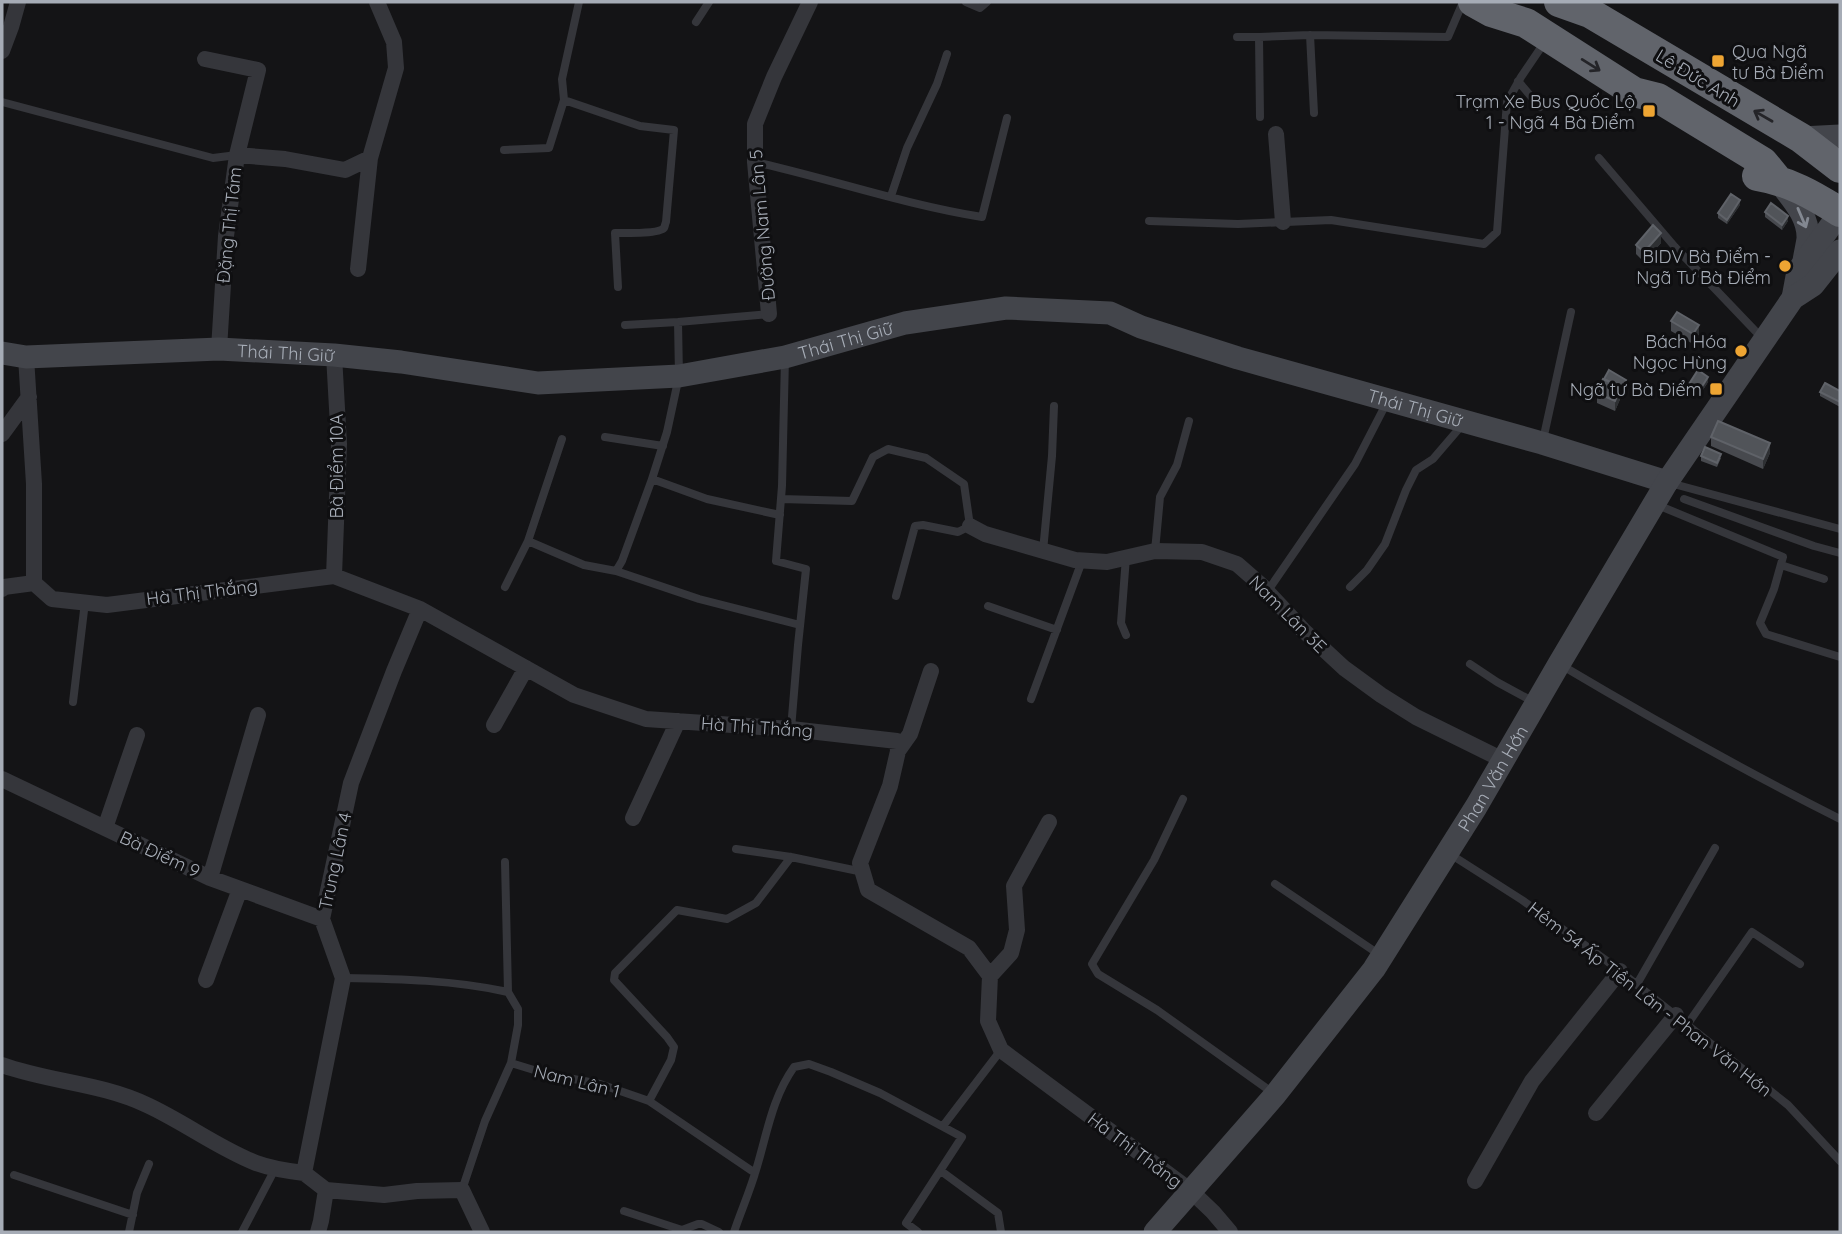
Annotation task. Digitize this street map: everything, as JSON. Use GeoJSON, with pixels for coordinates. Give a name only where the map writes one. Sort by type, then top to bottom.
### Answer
{"type":"FeatureCollection","features":[{"type":"Feature","properties":{"kind":"highway"},"geometry":{"type":"LineString","coordinates":[[1474,2],[1491,12],[1527,21],[1634,92],[1649,111],[1753,175],[1777,179],[1808,192],[1840,212]]}},
{"type":"Feature","properties":{"kind":"highway","name":"Lê Đức Anh"},"geometry":{"type":"LineString","coordinates":[[1559,2],[1586,7],[1801,138],[1840,168]]}},
{"type":"Feature","properties":{"kind":"street"},"geometry":{"type":"LineString","coordinates":[[2,51],[18,2]]}},
{"type":"Feature","properties":{"kind":"street"},"geometry":{"type":"LineString","coordinates":[[358,270],[370,158],[396,68],[394,42],[377,2]]}},
{"type":"Feature","properties":{"kind":"street","name":"Đường Nam Lân 5"},"geometry":{"type":"LineString","coordinates":[[769,314],[755,162],[755,124],[810,2]]}},
{"type":"Feature","properties":{"kind":"street"},"geometry":{"type":"LineString","coordinates":[[205,59],[258,70],[237,155]]}},
{"type":"Feature","properties":{"kind":"street"},"geometry":{"type":"LineString","coordinates":[[1276,134],[1283,222]]}},
{"type":"Feature","properties":{"kind":"street"},"geometry":{"type":"LineString","coordinates":[[1801,138],[1840,136]]}},
{"type":"Feature","properties":{"kind":"street","name":"Đặng Thị Tám"},"geometry":{"type":"LineString","coordinates":[[219,349],[226,236],[237,155],[285,159],[345,170],[370,158]]}},
{"type":"Feature","properties":{"kind":"street"},"geometry":{"type":"LineString","coordinates":[[1777,179],[1806,223],[1808,238],[1804,262]]}},
{"type":"Feature","properties":{"kind":"street","name":"Phan Văn Hớn"},"geometry":{"type":"LineString","coordinates":[[1793,298],[1798,271],[1840,212]]}},
{"type":"Feature","properties":{"kind":"street","name":"Phan Văn Hớn"},"geometry":{"type":"LineString","coordinates":[[1155,1232],[1275,1095],[1374,969],[1448,853],[1667,482],[1793,298],[1813,285],[1836,261]]}},
{"type":"Feature","properties":{"kind":"street","name":"Thái Thị Giữ"},"geometry":{"type":"LineString","coordinates":[[2,353],[26,357],[219,349],[334,355],[401,362],[538,383],[679,376],[785,357],[905,323],[1006,308],[1110,313],[1141,327],[1192,344],[1542,443],[1667,482]]}},
{"type":"Feature","properties":{"kind":"street","name":"Bà Điểm 10A"},"geometry":{"type":"LineString","coordinates":[[334,355],[339,444],[334,576]]}},
{"type":"Feature","properties":{"kind":"street"},"geometry":{"type":"LineString","coordinates":[[2,589],[34,583],[34,484],[26,357]]}},
{"type":"Feature","properties":{"kind":"street"},"geometry":{"type":"LineString","coordinates":[[2,435],[29,397]]}},
{"type":"Feature","properties":{"kind":"street","name":"Nam Lân 3E"},"geometry":{"type":"LineString","coordinates":[[970,526],[985,534],[1075,560],[1107,562],[1155,551],[1202,552],[1237,564],[1344,668],[1416,717],[1503,760]]}},
{"type":"Feature","properties":{"kind":"street","name":"Hà Thị Thắng"},"geometry":{"type":"LineString","coordinates":[[34,583],[52,598],[107,605],[334,576],[420,609],[574,695],[646,719],[791,729],[897,741],[898,751]]}},
{"type":"Feature","properties":{"kind":"street","name":"Trung Lân 4"},"geometry":{"type":"LineString","coordinates":[[343,978],[322,919],[351,783],[420,609]]}},
{"type":"Feature","properties":{"kind":"street"},"geometry":{"type":"LineString","coordinates":[[494,725],[526,668]]}},
{"type":"Feature","properties":{"kind":"street"},"geometry":{"type":"LineString","coordinates":[[931,671],[909,734],[898,751],[890,786],[860,863],[868,890],[969,948],[990,976],[988,1021],[1001,1050]]}},
{"type":"Feature","properties":{"kind":"street"},"geometry":{"type":"LineString","coordinates":[[210,878],[258,715]]}},
{"type":"Feature","properties":{"kind":"street"},"geometry":{"type":"LineString","coordinates":[[634,818],[678,722]]}},
{"type":"Feature","properties":{"kind":"street"},"geometry":{"type":"LineString","coordinates":[[105,828],[136,735]]}},
{"type":"Feature","properties":{"kind":"street","name":"Bà Điểm 9"},"geometry":{"type":"LineString","coordinates":[[2,779],[210,878],[322,919]]}},
{"type":"Feature","properties":{"kind":"street"},"geometry":{"type":"LineString","coordinates":[[990,976],[1011,953],[1017,930],[1014,886],[1049,822]]}},
{"type":"Feature","properties":{"kind":"street"},"geometry":{"type":"LineString","coordinates":[[206,980],[240,889]]}},
{"type":"Feature","properties":{"kind":"street"},"geometry":{"type":"LineString","coordinates":[[1475,1181],[1532,1081],[1620,971]]}},
{"type":"Feature","properties":{"kind":"street"},"geometry":{"type":"LineString","coordinates":[[304,1173],[343,978]]}},
{"type":"Feature","properties":{"kind":"street"},"geometry":{"type":"LineString","coordinates":[[1596,1113],[1682,1020]]}},
{"type":"Feature","properties":{"kind":"street","name":"Hà Thị Thắng"},"geometry":{"type":"LineString","coordinates":[[1001,1050],[1191,1191],[1230,1232]]}},
{"type":"Feature","properties":{"kind":"street"},"geometry":{"type":"LineString","coordinates":[[2,1065],[23,1073],[109,1091],[146,1104],[255,1163],[275,1170],[304,1173],[326,1190],[384,1195],[462,1190],[482,1232]]}},
{"type":"Feature","properties":{"kind":"street"},"geometry":{"type":"LineString","coordinates":[[318,1232],[326,1190]]}},
{"type":"Feature","properties":{"kind":"lane"},"geometry":{"type":"LineString","coordinates":[[504,150],[549,148],[564,100],[562,79],[579,2]]}},
{"type":"Feature","properties":{"kind":"lane"},"geometry":{"type":"LineString","coordinates":[[696,22],[709,2]]}},
{"type":"Feature","properties":{"kind":"lane"},"geometry":{"type":"LineString","coordinates":[[966,2],[980,8],[987,2]]}},
{"type":"Feature","properties":{"kind":"lane"},"geometry":{"type":"LineString","coordinates":[[1237,37],[1448,37],[1463,2]]}},
{"type":"Feature","properties":{"kind":"lane"},"geometry":{"type":"LineString","coordinates":[[1149,221],[1238,225],[1331,220],[1483,244],[1497,232],[1507,102],[1518,81],[1527,21]]}},
{"type":"Feature","properties":{"kind":"lane"},"geometry":{"type":"LineString","coordinates":[[1310,35],[1314,113]]}},
{"type":"Feature","properties":{"kind":"lane"},"geometry":{"type":"LineString","coordinates":[[1259,37],[1260,117]]}},
{"type":"Feature","properties":{"kind":"lane"},"geometry":{"type":"LineString","coordinates":[[891,196],[907,148],[937,84],[947,54]]}},
{"type":"Feature","properties":{"kind":"lane"},"geometry":{"type":"LineString","coordinates":[[1518,81],[1540,107]]}},
{"type":"Feature","properties":{"kind":"lane"},"geometry":{"type":"LineString","coordinates":[[564,100],[640,126],[674,130],[664,228],[652,232],[615,233],[618,287]]}},
{"type":"Feature","properties":{"kind":"lane"},"geometry":{"type":"LineString","coordinates":[[2,102],[213,158],[237,155]]}},
{"type":"Feature","properties":{"kind":"lane"},"geometry":{"type":"LineString","coordinates":[[755,162],[982,217],[1007,118]]}},
{"type":"Feature","properties":{"kind":"lane"},"geometry":{"type":"LineString","coordinates":[[1599,158],[1675,247],[1764,341]]}},
{"type":"Feature","properties":{"kind":"lane"},"geometry":{"type":"LineString","coordinates":[[1542,443],[1571,313]]}},
{"type":"Feature","properties":{"kind":"lane","name":"Đường Nam Lân 5"},"geometry":{"type":"LineString","coordinates":[[625,325],[769,314]]}},
{"type":"Feature","properties":{"kind":"lane"},"geometry":{"type":"LineString","coordinates":[[616,571],[622,561],[667,432],[679,376],[678,323]]}},
{"type":"Feature","properties":{"kind":"lane"},"geometry":{"type":"LineString","coordinates":[[785,357],[781,499],[776,561],[806,569],[791,729]]}},
{"type":"Feature","properties":{"kind":"lane"},"geometry":{"type":"LineString","coordinates":[[1267,592],[1355,464],[1388,401]]}},
{"type":"Feature","properties":{"kind":"lane"},"geometry":{"type":"LineString","coordinates":[[1043,551],[1054,406]]}},
{"type":"Feature","properties":{"kind":"lane"},"geometry":{"type":"LineString","coordinates":[[1155,551],[1160,497],[1177,466],[1189,421]]}},
{"type":"Feature","properties":{"kind":"lane"},"geometry":{"type":"LineString","coordinates":[[1350,587],[1367,570],[1385,544],[1416,470],[1433,459],[1465,422]]}},
{"type":"Feature","properties":{"kind":"lane"},"geometry":{"type":"LineString","coordinates":[[605,437],[663,446]]}},
{"type":"Feature","properties":{"kind":"lane"},"geometry":{"type":"LineString","coordinates":[[505,587],[528,541],[562,439]]}},
{"type":"Feature","properties":{"kind":"lane"},"geometry":{"type":"LineString","coordinates":[[781,499],[852,501],[873,457],[888,449],[926,458],[964,484],[970,526]]}},
{"type":"Feature","properties":{"kind":"lane"},"geometry":{"type":"LineString","coordinates":[[652,479],[707,499],[780,515]]}},
{"type":"Feature","properties":{"kind":"lane"},"geometry":{"type":"LineString","coordinates":[[1667,482],[1840,529]]}},
{"type":"Feature","properties":{"kind":"lane"},"geometry":{"type":"LineString","coordinates":[[1684,499],[1840,553]]}},
{"type":"Feature","properties":{"kind":"lane"},"geometry":{"type":"LineString","coordinates":[[1655,503],[1783,557],[1760,623],[1766,634],[1840,657]]}},
{"type":"Feature","properties":{"kind":"lane","name":"Nam Lân 3E"},"geometry":{"type":"LineString","coordinates":[[897,596],[915,526],[958,532],[970,526]]}},
{"type":"Feature","properties":{"kind":"lane"},"geometry":{"type":"LineString","coordinates":[[528,541],[584,565],[616,571],[699,598],[800,625]]}},
{"type":"Feature","properties":{"kind":"lane"},"geometry":{"type":"LineString","coordinates":[[1126,557],[1121,623],[1126,635]]}},
{"type":"Feature","properties":{"kind":"lane"},"geometry":{"type":"LineString","coordinates":[[1031,699],[1083,560]]}},
{"type":"Feature","properties":{"kind":"lane"},"geometry":{"type":"LineString","coordinates":[[1781,565],[1824,579]]}},
{"type":"Feature","properties":{"kind":"lane"},"geometry":{"type":"LineString","coordinates":[[73,702],[85,602]]}},
{"type":"Feature","properties":{"kind":"lane"},"geometry":{"type":"LineString","coordinates":[[988,606],[1057,630]]}},
{"type":"Feature","properties":{"kind":"lane"},"geometry":{"type":"LineString","coordinates":[[1471,664],[1536,704]]}},
{"type":"Feature","properties":{"kind":"lane"},"geometry":{"type":"LineString","coordinates":[[1559,664],[1646,716],[1840,819]]}},
{"type":"Feature","properties":{"kind":"lane"},"geometry":{"type":"LineString","coordinates":[[1183,799],[1154,860],[1092,964],[1097,974],[1157,1010],[1275,1095]]}},
{"type":"Feature","properties":{"kind":"lane"},"geometry":{"type":"LineString","coordinates":[[1637,984],[1715,848]]}},
{"type":"Feature","properties":{"kind":"lane"},"geometry":{"type":"LineString","coordinates":[[736,849],[863,872]]}},
{"type":"Feature","properties":{"kind":"lane","name":"Hẻm 54 Ấp Tiền Lân - Phan Văn Hớn"},"geometry":{"type":"LineString","coordinates":[[1448,853],[1522,900],[1637,984],[1787,1105],[1840,1161]]}},
{"type":"Feature","properties":{"kind":"lane"},"geometry":{"type":"LineString","coordinates":[[649,1101],[674,1054],[674,1047],[614,980],[615,973],[677,910],[727,919],[756,902],[790,857]]}},
{"type":"Feature","properties":{"kind":"lane","name":"Nam Lân 1"},"geometry":{"type":"LineString","coordinates":[[505,863],[508,992],[518,1009],[518,1026],[511,1063],[547,1074],[600,1084],[649,1101],[755,1173]]}},
{"type":"Feature","properties":{"kind":"lane"},"geometry":{"type":"LineString","coordinates":[[1275,884],[1382,957]]}},
{"type":"Feature","properties":{"kind":"lane"},"geometry":{"type":"LineString","coordinates":[[1682,1020],[1752,932],[1800,964]]}},
{"type":"Feature","properties":{"kind":"lane"},"geometry":{"type":"LineString","coordinates":[[343,978],[419,980],[482,986],[508,992]]}},
{"type":"Feature","properties":{"kind":"lane"},"geometry":{"type":"LineString","coordinates":[[943,1126],[1001,1050]]}},
{"type":"Feature","properties":{"kind":"lane"},"geometry":{"type":"LineString","coordinates":[[462,1190],[485,1121],[511,1063]]}},
{"type":"Feature","properties":{"kind":"lane"},"geometry":{"type":"LineString","coordinates":[[734,1232],[755,1173],[770,1116],[785,1080],[794,1067],[809,1065],[880,1093],[962,1137],[906,1223],[918,1232]]}},
{"type":"Feature","properties":{"kind":"lane"},"geometry":{"type":"LineString","coordinates":[[129,1232],[136,1193],[149,1164]]}},
{"type":"Feature","properties":{"kind":"lane"},"geometry":{"type":"LineString","coordinates":[[242,1232],[275,1170]]}},
{"type":"Feature","properties":{"kind":"lane"},"geometry":{"type":"LineString","coordinates":[[941,1171],[998,1213],[1001,1232]]}},
{"type":"Feature","properties":{"kind":"lane"},"geometry":{"type":"LineString","coordinates":[[14,1175],[133,1215]]}},
{"type":"Feature","properties":{"kind":"lane"},"geometry":{"type":"LineString","coordinates":[[624,1211],[682,1230],[702,1224],[719,1232]]}},
{"type":"Feature","properties":{"kind":"building"},"geometry":{"type":"Polygon","coordinates":[[[1731,194],[1740,200],[1727,220],[1718,213],[1731,194]]]}},
{"type":"Feature","properties":{"kind":"building"},"geometry":{"type":"Polygon","coordinates":[[[1771,203],[1788,216],[1782,225],[1765,212],[1771,203]]]}},
{"type":"Feature","properties":{"kind":"building"},"geometry":{"type":"Polygon","coordinates":[[[1653,225],[1661,233],[1644,252],[1636,245],[1653,225]]]}},
{"type":"Feature","properties":{"kind":"building"},"geometry":{"type":"Polygon","coordinates":[[[1677,312],[1699,325],[1693,334],[1671,321],[1677,312]]]}},
{"type":"Feature","properties":{"kind":"building"},"geometry":{"type":"Polygon","coordinates":[[[1609,370],[1626,380],[1621,389],[1604,379],[1609,370]]]}},
{"type":"Feature","properties":{"kind":"building"},"geometry":{"type":"Polygon","coordinates":[[[1698,370],[1708,377],[1699,391],[1689,384],[1698,370]]]}},
{"type":"Feature","properties":{"kind":"building"},"geometry":{"type":"Polygon","coordinates":[[[1603,379],[1621,387],[1615,401],[1597,393],[1603,379]]]}},
{"type":"Feature","properties":{"kind":"building"},"geometry":{"type":"Polygon","coordinates":[[[1825,383],[1840,391],[1840,402],[1820,392],[1825,383]]]}},
{"type":"Feature","properties":{"kind":"building"},"geometry":{"type":"Polygon","coordinates":[[[1718,421],[1770,443],[1763,459],[1711,437],[1718,421]]]}},
{"type":"Feature","properties":{"kind":"building"},"geometry":{"type":"Polygon","coordinates":[[[1705,447],[1721,454],[1717,463],[1701,456],[1705,447]]]}},
{"type":"Feature","properties":{"kind":"place","name":"Qua Ngã tư Bà Điểm"},"geometry":{"type":"Point","coordinates":[1718,61]}},
{"type":"Feature","properties":{"kind":"place","name":"Trạm Xe Bus Quốc Lộ 1 - Ngã 4 Bà Điểm"},"geometry":{"type":"Point","coordinates":[1649,111]}},
{"type":"Feature","properties":{"kind":"place","name":"BIDV Bà Điểm - Ngã Tư Bà Điểm"},"geometry":{"type":"Point","coordinates":[1785,266]}},
{"type":"Feature","properties":{"kind":"place","name":"Bách Hóa Ngọc Hùng"},"geometry":{"type":"Point","coordinates":[1741,351]}},
{"type":"Feature","properties":{"kind":"place","name":"Ngã tư Bà Điểm"},"geometry":{"type":"Point","coordinates":[1716,389]}}]}
